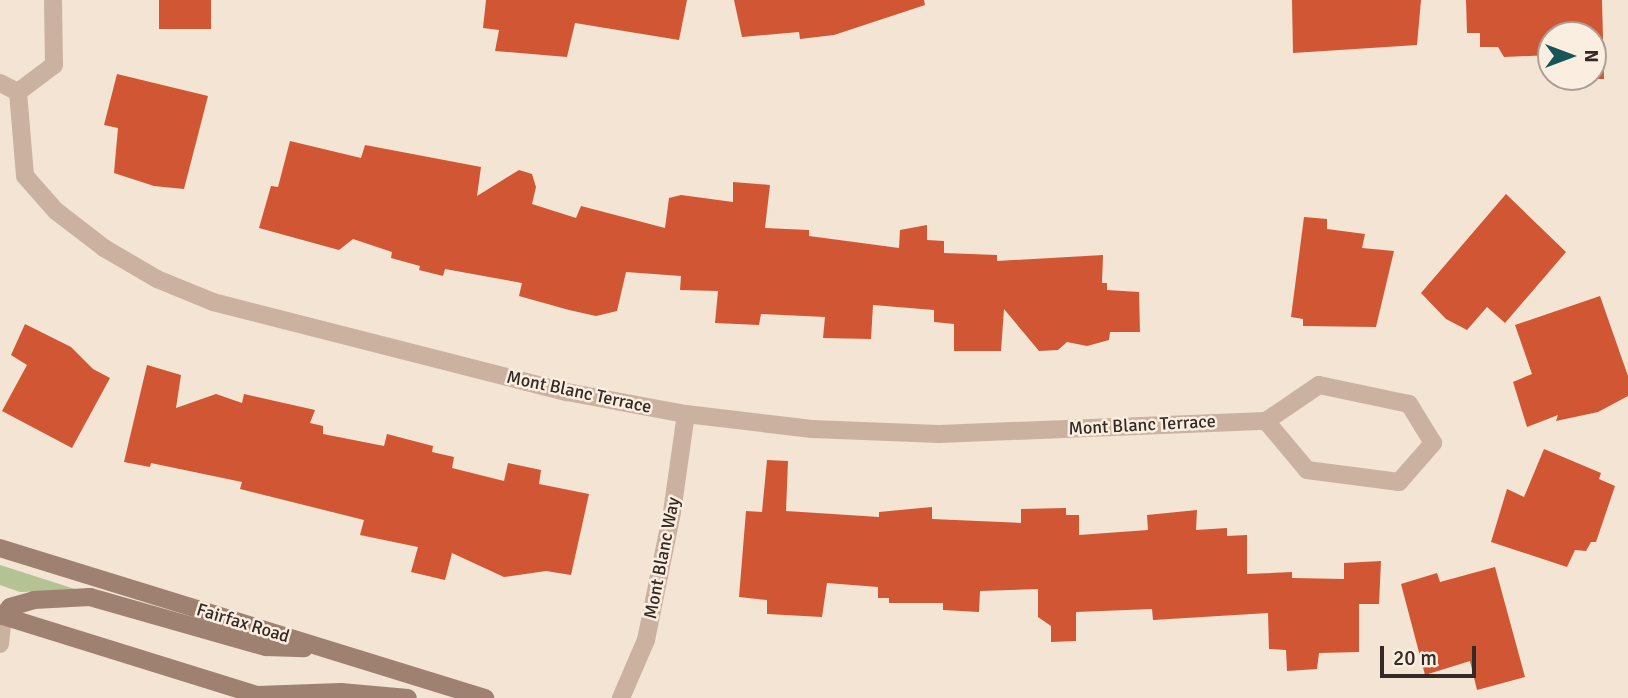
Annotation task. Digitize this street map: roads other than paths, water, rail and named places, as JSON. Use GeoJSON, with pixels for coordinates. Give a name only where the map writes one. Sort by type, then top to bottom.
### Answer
{"type":"FeatureCollection","features":[{"type":"Feature","properties":{"kind":"main road","name":"Fairfax Road"},"geometry":{"type":"LineString","coordinates":[[0,548],[485,698]]}},
{"type":"Feature","properties":{"kind":"main road"},"geometry":{"type":"LineString","coordinates":[[325,648],[266,647],[90,597],[34,600],[10,607],[1,616],[262,697],[341,692],[408,698]]}},
{"type":"Feature","properties":{"kind":"street"},"geometry":{"type":"LineString","coordinates":[[0,83],[18,92],[54,65],[53,0]]}},
{"type":"Feature","properties":{"kind":"street","name":"Mont Blanc Terrace"},"geometry":{"type":"LineString","coordinates":[[18,92],[25,176],[56,211],[104,248],[157,279],[213,302],[567,392],[686,414],[812,429],[939,434],[1266,421]]}},
{"type":"Feature","properties":{"kind":"street"},"geometry":{"type":"LineString","coordinates":[[1319,385],[1409,404],[1433,443],[1399,482],[1307,470],[1266,421],[1319,385]]}},
{"type":"Feature","properties":{"kind":"street","name":"Mont Blanc Way"},"geometry":{"type":"LineString","coordinates":[[621,698],[646,640],[686,414]]}},
{"type":"Feature","properties":{"kind":"street"},"geometry":{"type":"LineString","coordinates":[[0,644],[1,616]]}}]}
